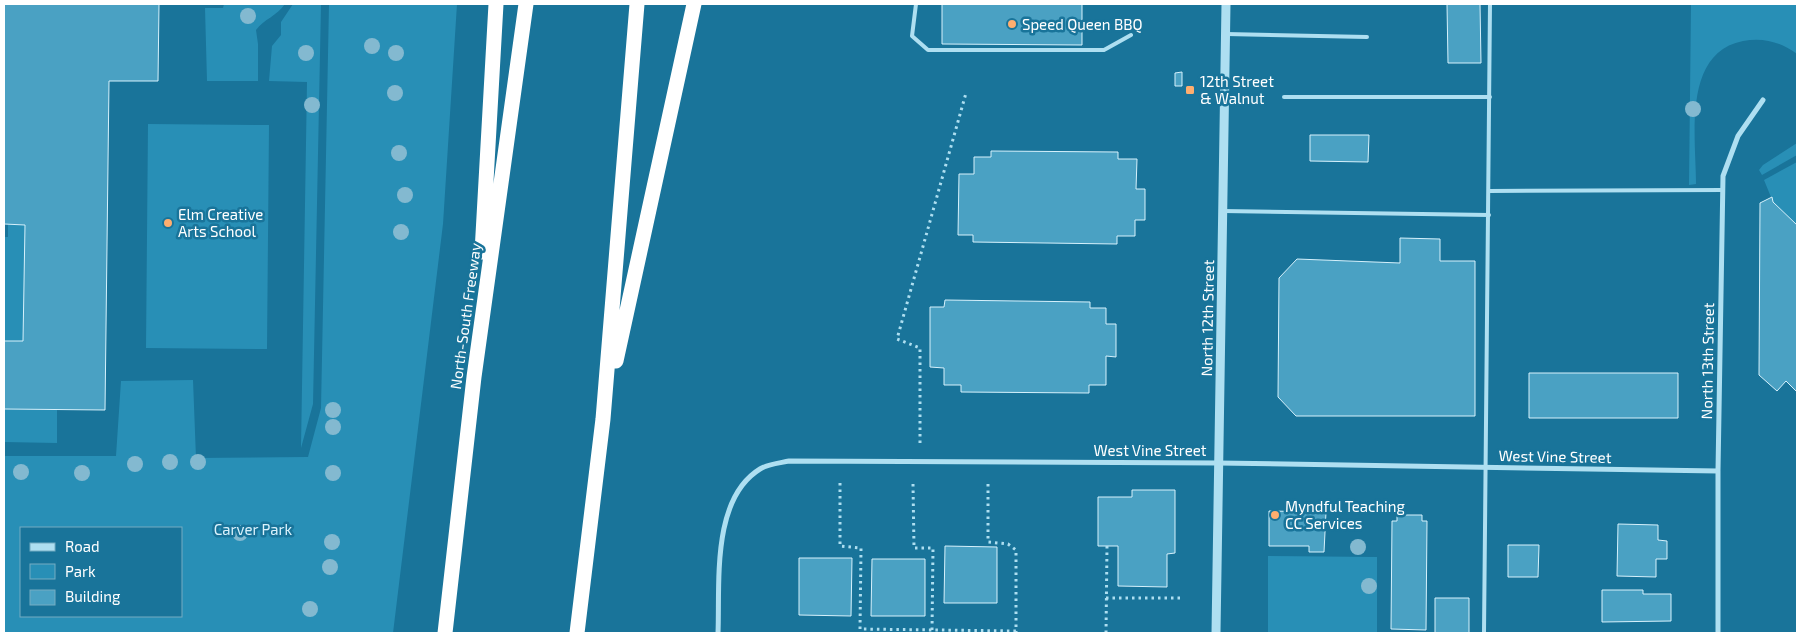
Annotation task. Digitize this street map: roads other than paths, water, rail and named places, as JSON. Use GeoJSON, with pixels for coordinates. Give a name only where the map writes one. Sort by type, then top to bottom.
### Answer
{"type":"FeatureCollection","features":[{"type":"Feature","properties":{"kind":"highway"},"geometry":{"type":"LineString","coordinates":[[474,377],[496,4]]}},
{"type":"Feature","properties":{"kind":"highway","name":"North-South Freeway"},"geometry":{"type":"LineString","coordinates":[[445,633],[474,377],[526,4]]}},
{"type":"Feature","properties":{"kind":"highway"},"geometry":{"type":"LineString","coordinates":[[577,633],[603,419],[637,4]]}},
{"type":"Feature","properties":{"kind":"highway"},"geometry":{"type":"LineString","coordinates":[[603,419],[694,4]]}},
{"type":"Feature","properties":{"kind":"street","name":"North 12th Street"},"geometry":{"type":"LineString","coordinates":[[1216,633],[1226,4]]}},
{"type":"Feature","properties":{"kind":"street","name":"North 13th Street"},"geometry":{"type":"LineString","coordinates":[[1718,633],[1718,471],[1723,176],[1738,136],[1763,100]]}},
{"type":"Feature","properties":{"kind":"street","name":"West Vine Street"},"geometry":{"type":"LineString","coordinates":[[718,633],[721,551],[726,516],[734,497],[760,469],[789,461],[1218,463],[1718,471]]}},
{"type":"Feature","properties":{"kind":"lane"},"geometry":{"type":"LineString","coordinates":[[916,4],[912,36],[928,50],[1104,50],[1132,35]]}},
{"type":"Feature","properties":{"kind":"lane"},"geometry":{"type":"LineString","coordinates":[[1484,633],[1490,4]]}},
{"type":"Feature","properties":{"kind":"lane"},"geometry":{"type":"LineString","coordinates":[[1226,34],[1367,37]]}},
{"type":"Feature","properties":{"kind":"lane"},"geometry":{"type":"LineString","coordinates":[[1284,97],[1490,97]]}},
{"type":"Feature","properties":{"kind":"lane"},"geometry":{"type":"LineString","coordinates":[[1489,191],[1723,190]]}},
{"type":"Feature","properties":{"kind":"lane"},"geometry":{"type":"LineString","coordinates":[[1223,212],[1489,215]]}},
{"type":"Feature","properties":{"kind":"place","name":"Speed Queen BBQ"},"geometry":{"type":"Point","coordinates":[1012,24]}},
{"type":"Feature","properties":{"kind":"place","name":"12th Street & Walnut"},"geometry":{"type":"Point","coordinates":[1190,90]}},
{"type":"Feature","properties":{"kind":"place","name":"Elm Creative Arts School"},"geometry":{"type":"Point","coordinates":[168,223]}},
{"type":"Feature","properties":{"kind":"place","name":"Myndful Teaching CC Services"},"geometry":{"type":"Point","coordinates":[1275,515]}},
{"type":"Feature","properties":{"kind":"park label","name":"Carver Park"},"geometry":{"type":"Point","coordinates":[253,529]}}]}
